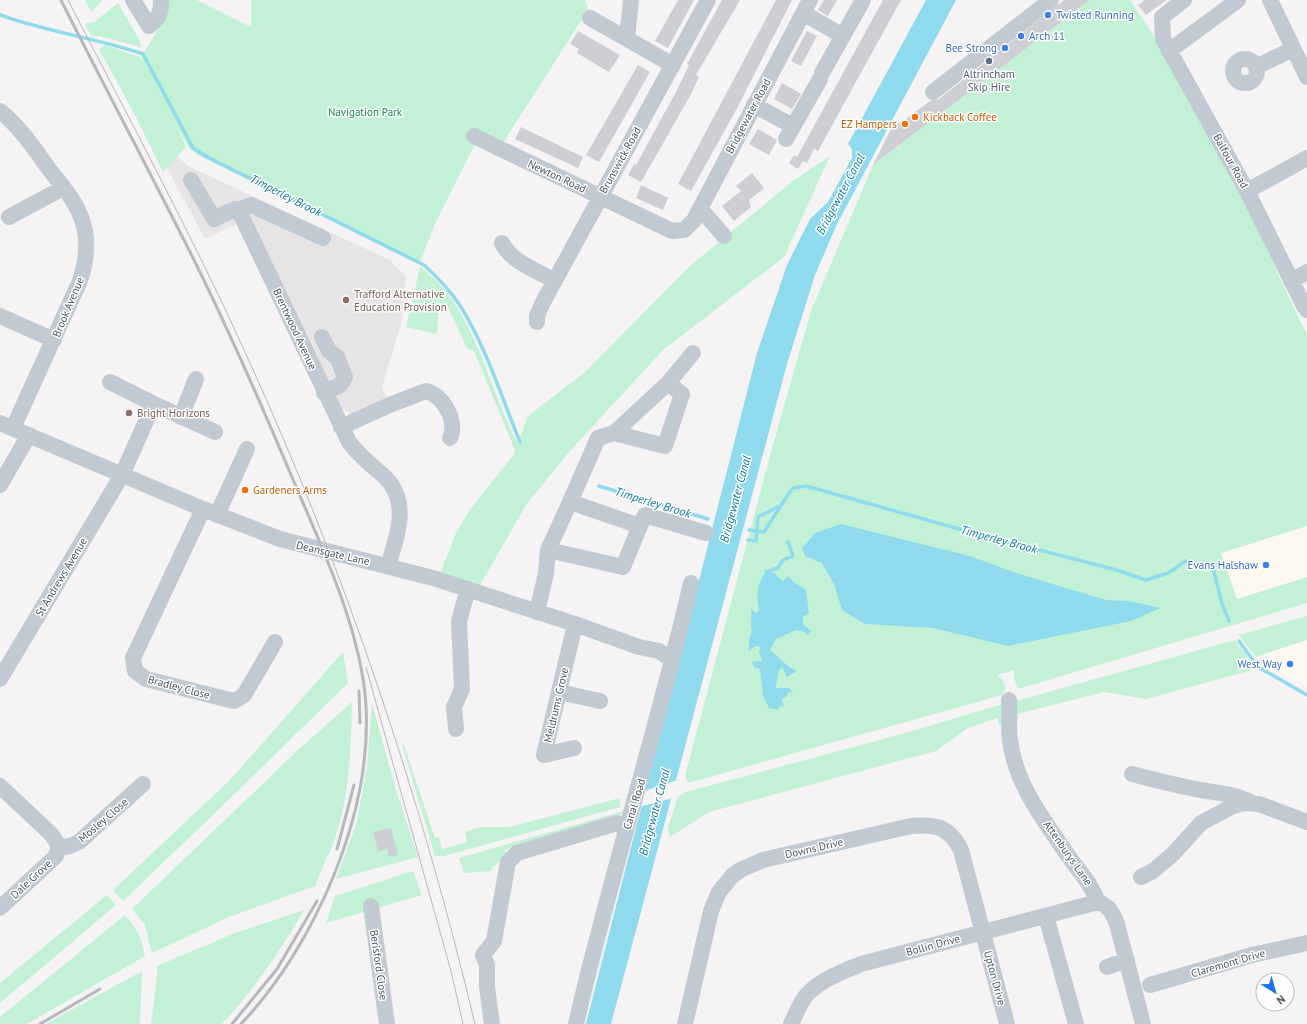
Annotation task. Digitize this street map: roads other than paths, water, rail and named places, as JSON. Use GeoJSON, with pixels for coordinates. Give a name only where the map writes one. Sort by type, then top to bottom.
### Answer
{"type":"FeatureCollection","features":[{"type":"Feature","properties":{"kind":"street"},"geometry":{"type":"LineString","coordinates":[[133,0],[149,26],[158,20],[162,6],[161,0]]}},
{"type":"Feature","properties":{"kind":"street"},"geometry":{"type":"LineString","coordinates":[[627,39],[631,0]]}},
{"type":"Feature","properties":{"kind":"street","name":"Brunswick Road"},"geometry":{"type":"LineString","coordinates":[[537,322],[539,311],[600,196],[708,0]]}},
{"type":"Feature","properties":{"kind":"street"},"geometry":{"type":"LineString","coordinates":[[933,92],[1051,0]]}},
{"type":"Feature","properties":{"kind":"street","name":"Balfour Road"},"geometry":{"type":"LineString","coordinates":[[1184,0],[1162,17],[1163,39],[1248,191],[1305,307]]}},
{"type":"Feature","properties":{"kind":"street"},"geometry":{"type":"LineString","coordinates":[[1169,51],[1238,0]]}},
{"type":"Feature","properties":{"kind":"street"},"geometry":{"type":"LineString","coordinates":[[1270,0],[1307,77]]}},
{"type":"Feature","properties":{"kind":"street"},"geometry":{"type":"LineString","coordinates":[[754,105],[789,132],[860,5]]}},
{"type":"Feature","properties":{"kind":"street"},"geometry":{"type":"LineString","coordinates":[[806,6],[843,36]]}},
{"type":"Feature","properties":{"kind":"street","name":"Bridgewater Road"},"geometry":{"type":"LineString","coordinates":[[684,230],[692,222],[699,210],[806,6]]}},
{"type":"Feature","properties":{"kind":"street"},"geometry":{"type":"LineString","coordinates":[[590,18],[673,65]]}},
{"type":"Feature","properties":{"kind":"street"},"geometry":{"type":"LineString","coordinates":[[1256,67],[1293,49]]}},
{"type":"Feature","properties":{"kind":"street","name":"Brook Avenue"},"geometry":{"type":"LineString","coordinates":[[0,111],[19,128],[77,207],[86,237],[85,254],[79,283],[54,340],[7,425]]}},
{"type":"Feature","properties":{"kind":"street","name":"Newton Road"},"geometry":{"type":"LineString","coordinates":[[474,136],[672,231],[684,230]]}},
{"type":"Feature","properties":{"kind":"street"},"geometry":{"type":"LineString","coordinates":[[1248,191],[1307,158]]}},
{"type":"Feature","properties":{"kind":"street"},"geometry":{"type":"LineString","coordinates":[[191,180],[214,219],[235,209],[248,222]]}},
{"type":"Feature","properties":{"kind":"street"},"geometry":{"type":"LineString","coordinates":[[9,217],[63,188]]}},
{"type":"Feature","properties":{"kind":"street"},"geometry":{"type":"LineString","coordinates":[[248,222],[251,205],[323,238]]}},
{"type":"Feature","properties":{"kind":"street"},"geometry":{"type":"LineString","coordinates":[[699,210],[704,213],[724,236]]}},
{"type":"Feature","properties":{"kind":"street","name":"Brentwood Avenue"},"geometry":{"type":"LineString","coordinates":[[248,222],[324,393],[341,427],[352,447],[366,462],[389,482],[398,499],[400,521],[388,566]]}},
{"type":"Feature","properties":{"kind":"street"},"geometry":{"type":"LineString","coordinates":[[502,243],[505,250],[512,256],[555,281]]}},
{"type":"Feature","properties":{"kind":"street"},"geometry":{"type":"LineString","coordinates":[[1291,281],[1307,272]]}},
{"type":"Feature","properties":{"kind":"street"},"geometry":{"type":"LineString","coordinates":[[0,316],[54,340]]}},
{"type":"Feature","properties":{"kind":"street"},"geometry":{"type":"LineString","coordinates":[[322,337],[329,351],[337,357],[346,377],[340,385],[324,393]]}},
{"type":"Feature","properties":{"kind":"street"},"geometry":{"type":"LineString","coordinates":[[537,612],[546,573],[548,550],[598,438],[614,433],[668,383],[693,354]]}},
{"type":"Feature","properties":{"kind":"street"},"geometry":{"type":"LineString","coordinates":[[181,417],[196,379]]}},
{"type":"Feature","properties":{"kind":"street"},"geometry":{"type":"LineString","coordinates":[[110,382],[215,432]]}},
{"type":"Feature","properties":{"kind":"street"},"geometry":{"type":"LineString","coordinates":[[614,433],[665,446],[682,394],[668,383]]}},
{"type":"Feature","properties":{"kind":"street"},"geometry":{"type":"LineString","coordinates":[[341,427],[415,394],[426,391],[436,395],[444,404],[453,426],[450,438]]}},
{"type":"Feature","properties":{"kind":"street","name":"St Andrews Avenue"},"geometry":{"type":"LineString","coordinates":[[0,679],[122,475],[154,404]]}},
{"type":"Feature","properties":{"kind":"street","name":"Deansgate Lane"},"geometry":{"type":"LineString","coordinates":[[7,425],[210,512],[293,543],[388,566],[468,589],[575,624],[639,647],[659,651],[672,660]]}},
{"type":"Feature","properties":{"kind":"street"},"geometry":{"type":"LineString","coordinates":[[0,485],[29,435]]}},
{"type":"Feature","properties":{"kind":"street","name":"Bradley Close"},"geometry":{"type":"LineString","coordinates":[[247,449],[210,512],[133,658],[135,672],[146,679],[234,701],[244,695],[275,642]]}},
{"type":"Feature","properties":{"kind":"street"},"geometry":{"type":"LineString","coordinates":[[570,502],[640,526]]}},
{"type":"Feature","properties":{"kind":"street"},"geometry":{"type":"LineString","coordinates":[[548,550],[623,567],[645,515],[706,534]]}},
{"type":"Feature","properties":{"kind":"street","name":"Canal Road"},"geometry":{"type":"LineString","coordinates":[[576,1024],[691,583]]}},
{"type":"Feature","properties":{"kind":"street"},"geometry":{"type":"LineString","coordinates":[[456,729],[454,707],[462,689],[459,621],[468,589]]}},
{"type":"Feature","properties":{"kind":"street","name":"Meldrums Grove"},"geometry":{"type":"LineString","coordinates":[[574,748],[544,755],[575,624]]}},
{"type":"Feature","properties":{"kind":"street"},"geometry":{"type":"LineString","coordinates":[[559,692],[600,701]]}},
{"type":"Feature","properties":{"kind":"street","name":"Attenburys Lane"},"geometry":{"type":"LineString","coordinates":[[1009,700],[1009,739],[1012,755],[1025,790],[1068,855],[1089,881],[1098,902],[1105,904],[1112,911],[1127,960],[1143,1024]]}},
{"type":"Feature","properties":{"kind":"street"},"geometry":{"type":"LineString","coordinates":[[1132,774],[1201,790],[1232,794],[1307,822]]}},
{"type":"Feature","properties":{"kind":"street","name":"Mosley Close"},"geometry":{"type":"LineString","coordinates":[[58,848],[70,846],[79,842],[143,784]]}},
{"type":"Feature","properties":{"kind":"street"},"geometry":{"type":"LineString","coordinates":[[0,786],[50,833],[58,848]]}},
{"type":"Feature","properties":{"kind":"street"},"geometry":{"type":"LineString","coordinates":[[1141,877],[1153,871],[1168,859],[1201,823],[1232,806],[1251,802]]}},
{"type":"Feature","properties":{"kind":"street"},"geometry":{"type":"LineString","coordinates":[[492,1024],[487,987],[487,965],[483,955],[494,941],[508,862],[517,853],[617,823],[626,829]]}},
{"type":"Feature","properties":{"kind":"street","name":"Downs Drive"},"geometry":{"type":"LineString","coordinates":[[685,1024],[711,911],[719,892],[732,876],[740,870],[763,860],[911,826],[929,824],[942,828],[949,833],[961,850],[983,932]]}},
{"type":"Feature","properties":{"kind":"street","name":"Dale Grove"},"geometry":{"type":"LineString","coordinates":[[0,908],[57,855],[58,848]]}},
{"type":"Feature","properties":{"kind":"street","name":"Bollin Drive"},"geometry":{"type":"LineString","coordinates":[[791,1024],[804,998],[826,980],[861,964],[1098,902]]}},
{"type":"Feature","properties":{"kind":"street","name":"Berisford Close"},"geometry":{"type":"LineString","coordinates":[[371,906],[387,1024]]}},
{"type":"Feature","properties":{"kind":"street"},"geometry":{"type":"LineString","coordinates":[[1046,916],[1076,1024]]}},
{"type":"Feature","properties":{"kind":"street","name":"Upton Drive"},"geometry":{"type":"LineString","coordinates":[[983,932],[1007,1024]]}},
{"type":"Feature","properties":{"kind":"street","name":"Claremont Drive"},"geometry":{"type":"LineString","coordinates":[[1150,985],[1252,955],[1307,943]]}},
{"type":"Feature","properties":{"kind":"street"},"geometry":{"type":"LineString","coordinates":[[1107,967],[1127,960]]}},
{"type":"Feature","properties":{"kind":"water","name":"Bridgewater Canal"},"geometry":{"type":"Polygon","coordinates":[[[926,0],[956,0],[837,224],[815,275],[787,364],[611,1024],[586,1024],[757,353],[787,265],[810,219],[828,202],[852,158],[852,149],[848,144],[926,0]]]}},
{"type":"Feature","properties":{"kind":"water"},"geometry":{"type":"Polygon","coordinates":[[[841,524],[970,556],[1016,573],[1106,600],[1129,601],[1160,608],[1131,621],[1008,646],[933,628],[865,624],[842,610],[834,584],[822,563],[805,556],[802,548],[815,533],[841,524]]]}},
{"type":"Feature","properties":{"kind":"water"},"geometry":{"type":"Polygon","coordinates":[[[766,572],[774,573],[783,581],[788,576],[806,590],[809,613],[803,617],[803,624],[811,631],[807,635],[805,632],[796,630],[776,639],[770,650],[788,666],[797,671],[787,677],[782,667],[778,672],[776,688],[789,688],[793,693],[788,692],[787,696],[781,700],[784,705],[783,707],[780,706],[778,710],[769,708],[763,696],[760,669],[754,667],[752,662],[762,661],[759,652],[761,647],[755,646],[749,651],[749,639],[752,632],[751,609],[756,613],[759,610],[758,590],[761,580],[766,572]]]}},
{"type":"Feature","properties":{"kind":"waterway","name":"Timperley Brook"},"geometry":{"type":"LineString","coordinates":[[0,15],[143,54],[193,148],[209,158],[424,265],[451,293],[469,320],[485,354],[520,442]]}},
{"type":"Feature","properties":{"kind":"waterway","name":"Timperley Brook"},"geometry":{"type":"LineString","coordinates":[[599,486],[708,519]]}},
{"type":"Feature","properties":{"kind":"waterway","name":"Timperley Brook"},"geometry":{"type":"LineString","coordinates":[[749,530],[764,532],[793,488],[806,486],[977,534],[1113,569],[1146,580],[1168,573],[1186,561],[1205,564],[1213,568],[1222,604],[1229,621]]}},
{"type":"Feature","properties":{"kind":"waterway"},"geometry":{"type":"LineString","coordinates":[[748,540],[756,541],[758,517],[780,506]]}},
{"type":"Feature","properties":{"kind":"waterway"},"geometry":{"type":"LineString","coordinates":[[766,572],[778,568],[783,560],[793,556],[788,542]]}},
{"type":"Feature","properties":{"kind":"waterway","name":"Timperley Brook"},"geometry":{"type":"LineString","coordinates":[[1239,641],[1258,667],[1307,695]]}},
{"type":"Feature","properties":{"kind":"tram line"},"geometry":{"type":"LineString","coordinates":[[68,0],[203,263],[281,433],[315,516],[347,599],[404,767],[430,852],[475,1024]]}},
{"type":"Feature","properties":{"kind":"tram line"},"geometry":{"type":"LineString","coordinates":[[366,667],[451,971],[463,1024]]}},
{"type":"Feature","properties":{"kind":"railway"},"geometry":{"type":"LineString","coordinates":[[61,0],[192,256],[245,368],[328,563],[349,621],[363,678],[366,706],[365,748],[359,791],[348,834],[333,877],[314,918],[292,957],[268,993],[241,1024]]}},
{"type":"Feature","properties":{"kind":"railway"},"geometry":{"type":"LineString","coordinates":[[359,691],[360,723]]}},
{"type":"Feature","properties":{"kind":"railway"},"geometry":{"type":"LineString","coordinates":[[337,849],[354,785]]}},
{"type":"Feature","properties":{"kind":"railway"},"geometry":{"type":"LineString","coordinates":[[232,1024],[277,969],[317,901]]}},
{"type":"Feature","properties":{"kind":"railway"},"geometry":{"type":"LineString","coordinates":[[40,1024],[100,989]]}},
{"type":"Feature","properties":{"kind":"place","name":"Twisted Running"},"geometry":{"type":"Point","coordinates":[1048,15]}},
{"type":"Feature","properties":{"kind":"place","name":"Arch 11"},"geometry":{"type":"Point","coordinates":[1021,36]}},
{"type":"Feature","properties":{"kind":"place","name":"Bee Strong"},"geometry":{"type":"Point","coordinates":[1005,48]}},
{"type":"Feature","properties":{"kind":"place","name":"Altrincham Skip Hire"},"geometry":{"type":"Point","coordinates":[989,61]}},
{"type":"Feature","properties":{"kind":"place","name":"Kickback Coffee"},"geometry":{"type":"Point","coordinates":[915,117]}},
{"type":"Feature","properties":{"kind":"place","name":"EZ Hampers"},"geometry":{"type":"Point","coordinates":[905,124]}},
{"type":"Feature","properties":{"kind":"place","name":"Trafford Alternative Education Provision"},"geometry":{"type":"Point","coordinates":[346,300]}},
{"type":"Feature","properties":{"kind":"place","name":"Bright Horizons"},"geometry":{"type":"Point","coordinates":[129,413]}},
{"type":"Feature","properties":{"kind":"place","name":"Gardeners Arms"},"geometry":{"type":"Point","coordinates":[245,490]}},
{"type":"Feature","properties":{"kind":"place","name":"Evans Halshaw"},"geometry":{"type":"Point","coordinates":[1266,565]}},
{"type":"Feature","properties":{"kind":"place","name":"West Way"},"geometry":{"type":"Point","coordinates":[1290,664]}},
{"type":"Feature","properties":{"kind":"park label","name":"Navigation Park"},"geometry":{"type":"Point","coordinates":[365,112]}}]}
